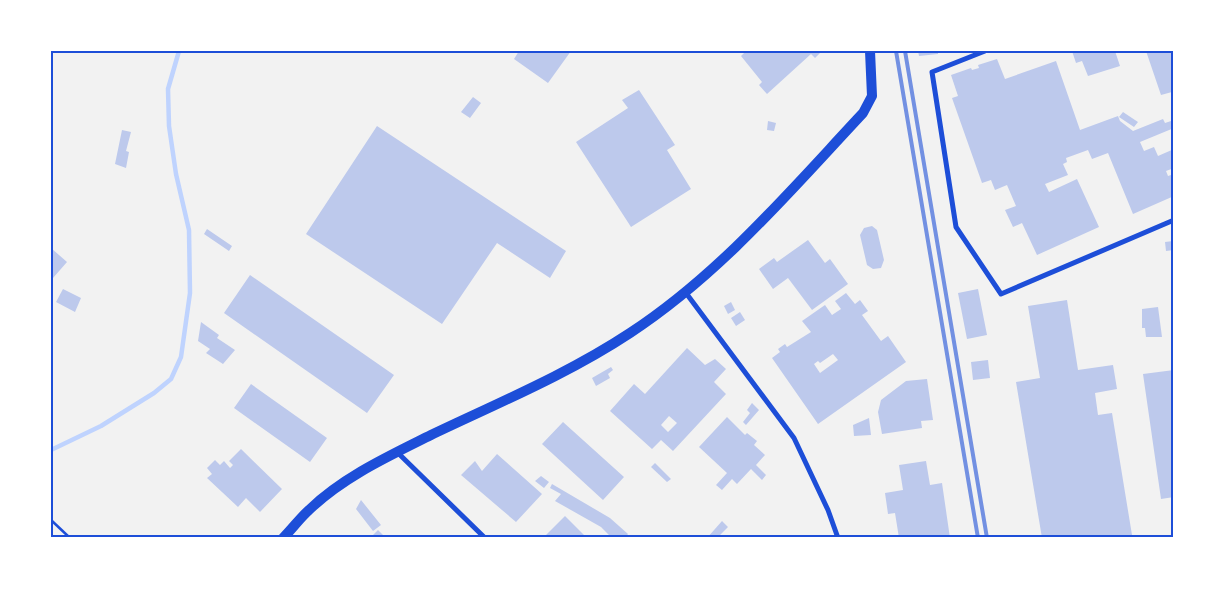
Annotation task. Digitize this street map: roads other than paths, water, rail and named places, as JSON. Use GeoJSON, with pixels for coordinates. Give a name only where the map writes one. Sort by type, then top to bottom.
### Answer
{"type":"FeatureCollection","features":[{"type":"Feature","properties":{"kind":"main road"},"geometry":{"type":"LineString","coordinates":[[283,538],[309,509],[354,477],[396,452],[568,369],[629,334],[686,293],[748,235],[863,113],[872,96],[870,51]]}},
{"type":"Feature","properties":{"kind":"street"},"geometry":{"type":"LineString","coordinates":[[985,51],[932,72],[956,227],[1001,294],[1174,220]]}},
{"type":"Feature","properties":{"kind":"street"},"geometry":{"type":"LineString","coordinates":[[686,293],[794,438],[828,510],[838,538]]}},
{"type":"Feature","properties":{"kind":"street"},"geometry":{"type":"LineString","coordinates":[[396,452],[485,538]]}},
{"type":"Feature","properties":{"kind":"waterway"},"geometry":{"type":"LineString","coordinates":[[51,450],[101,426],[154,393],[171,379],[181,357],[190,293],[189,230],[176,174],[169,126],[168,89],[179,51]]}},
{"type":"Feature","properties":{"kind":"railway"},"geometry":{"type":"LineString","coordinates":[[896,51],[978,538]]}},
{"type":"Feature","properties":{"kind":"railway"},"geometry":{"type":"LineString","coordinates":[[905,51],[987,538]]}}]}
